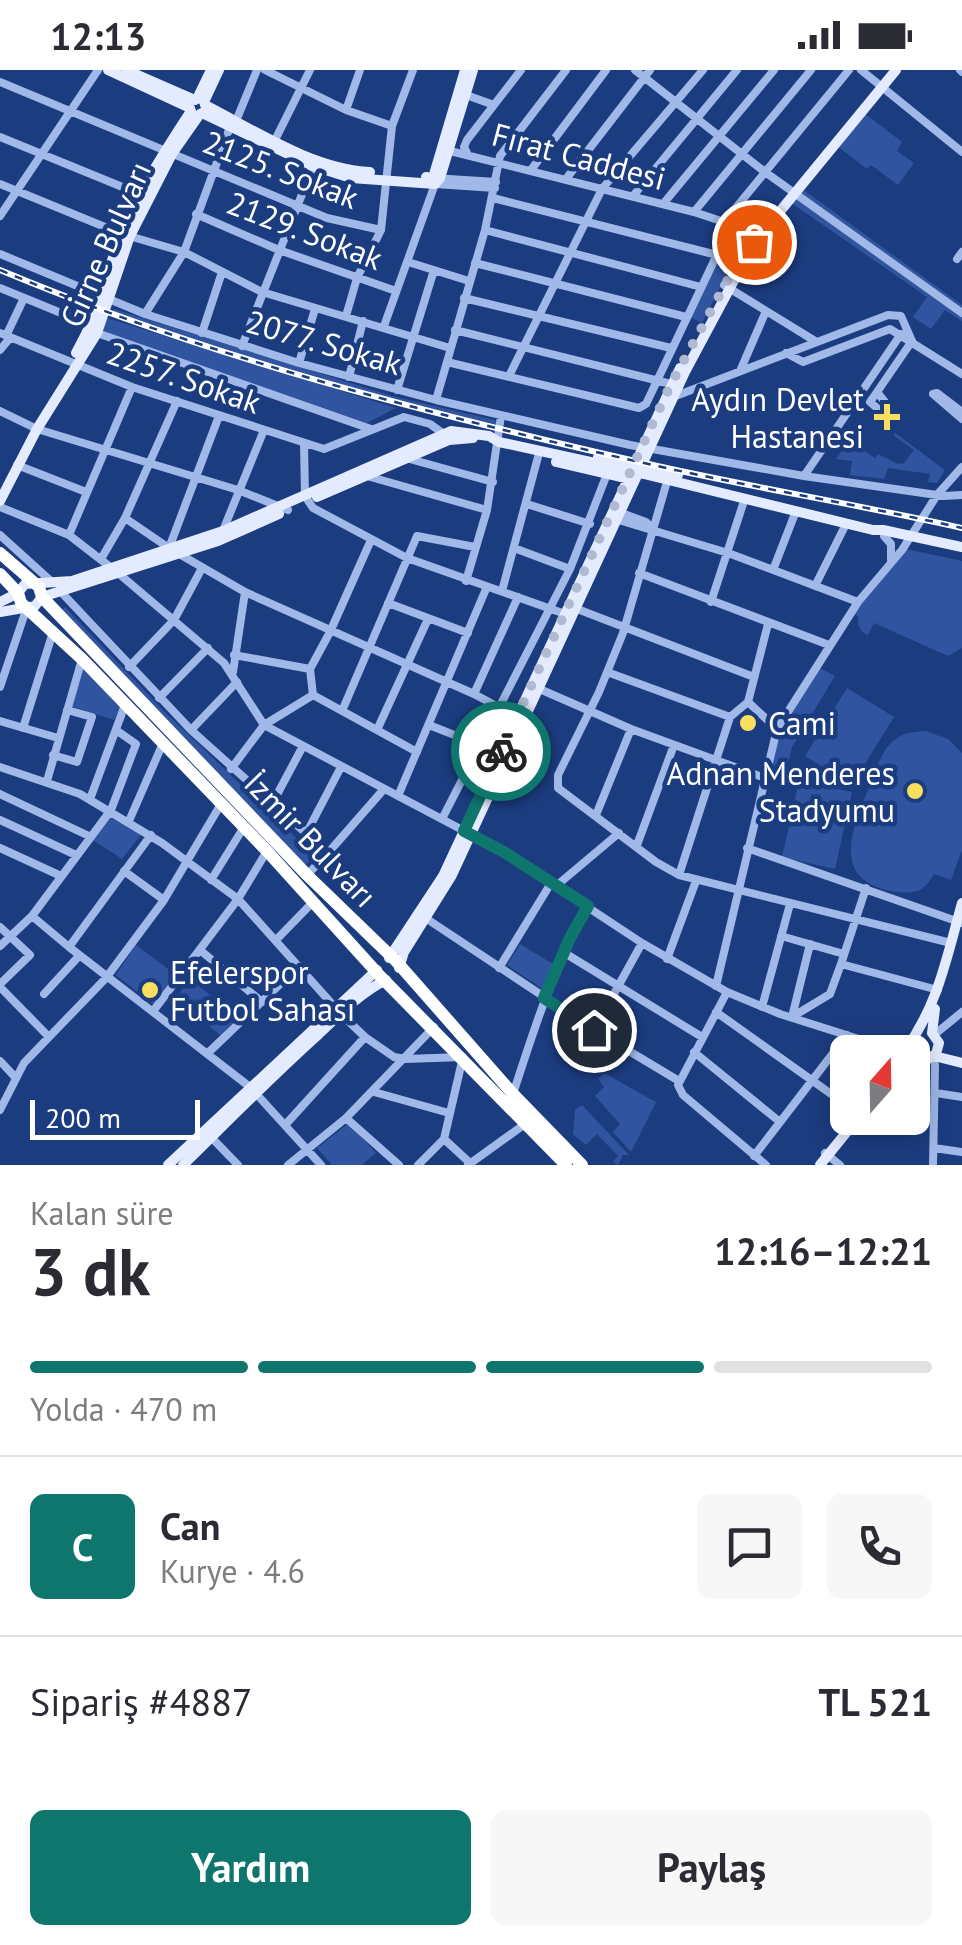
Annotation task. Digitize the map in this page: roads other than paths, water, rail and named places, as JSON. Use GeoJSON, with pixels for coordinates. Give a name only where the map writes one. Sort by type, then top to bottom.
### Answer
{"type":"FeatureCollection","features":[{"type":"Feature","properties":{"kind":"highway","name":"İzmir Bulvarı"},"geometry":{"type":"LineString","coordinates":[[0,553],[41,590],[42,597],[582,1165]]}},
{"type":"Feature","properties":{"kind":"highway","name":"İzmir Bulvarı"},"geometry":{"type":"LineString","coordinates":[[0,574],[18,593],[18,600],[164,743],[566,1165]]}},
{"type":"Feature","properties":{"kind":"highway"},"geometry":{"type":"LineString","coordinates":[[382,975],[396,977],[394,963]]}},
{"type":"Feature","properties":{"kind":"main road"},"geometry":{"type":"LineString","coordinates":[[108,70],[198,107]]}},
{"type":"Feature","properties":{"kind":"main road"},"geometry":{"type":"LineString","coordinates":[[126,70],[315,163],[436,180],[465,70]]}},
{"type":"Feature","properties":{"kind":"main road","name":"Girne Bulvarı"},"geometry":{"type":"LineString","coordinates":[[198,107],[210,70]]}},
{"type":"Feature","properties":{"kind":"main road","name":"Girne Bulvarı"},"geometry":{"type":"LineString","coordinates":[[0,484],[94,330],[142,195],[219,70]]}},
{"type":"Feature","properties":{"kind":"main road"},"geometry":{"type":"LineString","coordinates":[[445,150],[473,70]]}},
{"type":"Feature","properties":{"kind":"main road"},"geometry":{"type":"LineString","coordinates":[[570,611],[671,392],[757,233],[892,70]]}},
{"type":"Feature","properties":{"kind":"main road"},"geometry":{"type":"LineString","coordinates":[[233,124],[275,140],[315,163]]}},
{"type":"Feature","properties":{"kind":"main road","name":"Girne Bulvarı"},"geometry":{"type":"LineString","coordinates":[[126,235],[168,152]]}},
{"type":"Feature","properties":{"kind":"main road","name":"Girne Bulvarı"},"geometry":{"type":"LineString","coordinates":[[0,504],[34,427]]}},
{"type":"Feature","properties":{"kind":"main road"},"geometry":{"type":"LineString","coordinates":[[306,499],[368,476],[457,430],[962,550]]}},
{"type":"Feature","properties":{"kind":"main road"},"geometry":{"type":"LineString","coordinates":[[2,607],[34,606],[42,597],[221,536],[446,436]]}},
{"type":"Feature","properties":{"kind":"main road"},"geometry":{"type":"LineString","coordinates":[[518,446],[538,457],[607,474],[636,473],[666,486],[743,504],[774,506]]}},
{"type":"Feature","properties":{"kind":"main road"},"geometry":{"type":"LineString","coordinates":[[394,963],[427,918],[616,515]]}},
{"type":"Feature","properties":{"kind":"main road"},"geometry":{"type":"LineString","coordinates":[[590,524],[606,530]]}},
{"type":"Feature","properties":{"kind":"main road"},"geometry":{"type":"LineString","coordinates":[[2,607],[22,586],[115,571]]}},
{"type":"Feature","properties":{"kind":"main road"},"geometry":{"type":"LineString","coordinates":[[394,963],[468,833],[500,754],[535,687]]}},
{"type":"Feature","properties":{"kind":"main road"},"geometry":{"type":"LineString","coordinates":[[929,1033],[962,903]]}},
{"type":"Feature","properties":{"kind":"main road"},"geometry":{"type":"LineString","coordinates":[[929,1033],[960,919]]}},
{"type":"Feature","properties":{"kind":"main road"},"geometry":{"type":"LineString","coordinates":[[175,1164],[338,1011],[382,975]]}},
{"type":"Feature","properties":{"kind":"main road"},"geometry":{"type":"LineString","coordinates":[[920,1035],[929,1033]]}},
{"type":"Feature","properties":{"kind":"main road"},"geometry":{"type":"LineString","coordinates":[[929,1033],[939,1043],[934,1056]]}},
{"type":"Feature","properties":{"kind":"main road"},"geometry":{"type":"LineString","coordinates":[[930,1057],[962,1062]]}},
{"type":"Feature","properties":{"kind":"main road"},"geometry":{"type":"LineString","coordinates":[[822,1160],[842,1135]]}},
{"type":"Feature","properties":{"kind":"street"},"geometry":{"type":"LineString","coordinates":[[0,216],[98,70]]}},
{"type":"Feature","properties":{"kind":"street"},"geometry":{"type":"LineString","coordinates":[[145,314],[184,252],[213,170],[256,70]]}},
{"type":"Feature","properties":{"kind":"street"},"geometry":{"type":"LineString","coordinates":[[264,70],[346,110],[392,126]]}},
{"type":"Feature","properties":{"kind":"street"},"geometry":{"type":"LineString","coordinates":[[275,140],[310,70]]}},
{"type":"Feature","properties":{"kind":"street"},"geometry":{"type":"LineString","coordinates":[[346,110],[360,70]]}},
{"type":"Feature","properties":{"kind":"street"},"geometry":{"type":"LineString","coordinates":[[346,316],[356,278],[381,230],[392,126],[412,70]]}},
{"type":"Feature","properties":{"kind":"street"},"geometry":{"type":"LineString","coordinates":[[467,153],[467,140],[521,70]]}},
{"type":"Feature","properties":{"kind":"street"},"geometry":{"type":"LineString","coordinates":[[436,400],[485,230],[499,162],[566,70]]}},
{"type":"Feature","properties":{"kind":"street"},"geometry":{"type":"LineString","coordinates":[[530,170],[606,70]]}},
{"type":"Feature","properties":{"kind":"street"},"geometry":{"type":"LineString","coordinates":[[635,70],[648,74],[765,172],[962,312]]}},
{"type":"Feature","properties":{"kind":"street"},"geometry":{"type":"LineString","coordinates":[[509,376],[602,189],[703,70]]}},
{"type":"Feature","properties":{"kind":"street"},"geometry":{"type":"LineString","coordinates":[[633,196],[737,70]]}},
{"type":"Feature","properties":{"kind":"street"},"geometry":{"type":"LineString","coordinates":[[663,204],[774,70]]}},
{"type":"Feature","properties":{"kind":"street"},"geometry":{"type":"LineString","coordinates":[[694,212],[811,70]]}},
{"type":"Feature","properties":{"kind":"street"},"geometry":{"type":"LineString","coordinates":[[446,362],[639,408],[646,404],[717,255],[728,222],[849,70]]}},
{"type":"Feature","properties":{"kind":"street"},"geometry":{"type":"LineString","coordinates":[[860,70],[962,152]]}},
{"type":"Feature","properties":{"kind":"street"},"geometry":{"type":"LineString","coordinates":[[566,179],[648,74]]}},
{"type":"Feature","properties":{"kind":"street","name":"2125. Sokak"},"geometry":{"type":"LineString","coordinates":[[0,82],[348,225],[381,230]]}},
{"type":"Feature","properties":{"kind":"street"},"geometry":{"type":"LineString","coordinates":[[466,95],[494,105]]}},
{"type":"Feature","properties":{"kind":"street"},"geometry":{"type":"LineString","coordinates":[[0,137],[142,195]]}},
{"type":"Feature","properties":{"kind":"street","name":"Fırat Caddesi"},"geometry":{"type":"LineString","coordinates":[[445,150],[694,212],[757,233]]}},
{"type":"Feature","properties":{"kind":"street"},"geometry":{"type":"LineString","coordinates":[[242,346],[315,163]]}},
{"type":"Feature","properties":{"kind":"street"},"geometry":{"type":"LineString","coordinates":[[384,326],[436,180],[495,189],[586,220],[717,255]]}},
{"type":"Feature","properties":{"kind":"street"},"geometry":{"type":"LineString","coordinates":[[0,184],[126,235],[184,252],[262,292],[450,348]]}},
{"type":"Feature","properties":{"kind":"street","name":"2129. Sokak"},"geometry":{"type":"LineString","coordinates":[[196,214],[279,250],[396,291]]}},
{"type":"Feature","properties":{"kind":"street"},"geometry":{"type":"LineString","coordinates":[[485,230],[701,286]]}},
{"type":"Feature","properties":{"kind":"street","name":"2077. Sokak"},"geometry":{"type":"LineString","coordinates":[[0,254],[145,314],[349,378],[647,448],[804,476],[943,493]]}},
{"type":"Feature","properties":{"kind":"street"},"geometry":{"type":"LineString","coordinates":[[408,262],[469,281]]}},
{"type":"Feature","properties":{"kind":"street"},"geometry":{"type":"LineString","coordinates":[[475,263],[686,316]]}},
{"type":"Feature","properties":{"kind":"street"},"geometry":{"type":"LineString","coordinates":[[397,390],[434,270]]}},
{"type":"Feature","properties":{"kind":"street"},"geometry":{"type":"LineString","coordinates":[[202,333],[222,272]]}},
{"type":"Feature","properties":{"kind":"street"},"geometry":{"type":"LineString","coordinates":[[727,287],[815,341]]}},
{"type":"Feature","properties":{"kind":"street"},"geometry":{"type":"LineString","coordinates":[[0,288],[94,330],[371,430]]}},
{"type":"Feature","properties":{"kind":"street"},"geometry":{"type":"LineString","coordinates":[[0,350],[24,298]]}},
{"type":"Feature","properties":{"kind":"street"},"geometry":{"type":"LineString","coordinates":[[464,298],[671,348]]}},
{"type":"Feature","properties":{"kind":"street"},"geometry":{"type":"LineString","coordinates":[[299,363],[315,309]]}},
{"type":"Feature","properties":{"kind":"street"},"geometry":{"type":"LineString","coordinates":[[739,372],[766,310]]}},
{"type":"Feature","properties":{"kind":"street"},"geometry":{"type":"LineString","coordinates":[[456,330],[656,380],[671,392],[739,372],[888,316],[901,316],[912,341]]}},
{"type":"Feature","properties":{"kind":"street"},"geometry":{"type":"LineString","coordinates":[[349,378],[363,321]]}},
{"type":"Feature","properties":{"kind":"street"},"geometry":{"type":"LineString","coordinates":[[786,353],[803,362],[887,329],[962,374]]}},
{"type":"Feature","properties":{"kind":"street"},"geometry":{"type":"LineString","coordinates":[[804,476],[901,334]]}},
{"type":"Feature","properties":{"kind":"street","name":"2257. Sokak"},"geometry":{"type":"LineString","coordinates":[[5,335],[132,387],[329,449],[404,417],[430,424],[446,436]]}},
{"type":"Feature","properties":{"kind":"street"},"geometry":{"type":"LineString","coordinates":[[877,392],[912,341]]}},
{"type":"Feature","properties":{"kind":"street"},"geometry":{"type":"LineString","coordinates":[[69,535],[132,387]]}},
{"type":"Feature","properties":{"kind":"street"},"geometry":{"type":"LineString","coordinates":[[92,575],[98,557],[125,518],[177,402]]}},
{"type":"Feature","properties":{"kind":"street"},"geometry":{"type":"LineString","coordinates":[[0,411],[34,427],[285,508]]}},
{"type":"Feature","properties":{"kind":"street"},"geometry":{"type":"LineString","coordinates":[[174,551],[194,477],[220,416]]}},
{"type":"Feature","properties":{"kind":"street"},"geometry":{"type":"LineString","coordinates":[[466,581],[487,510],[502,416]]}},
{"type":"Feature","properties":{"kind":"street"},"geometry":{"type":"LineString","coordinates":[[221,536],[264,430]]}},
{"type":"Feature","properties":{"kind":"street"},"geometry":{"type":"LineString","coordinates":[[304,443],[306,499],[370,540],[486,589],[570,611],[754,676]]}},
{"type":"Feature","properties":{"kind":"street"},"geometry":{"type":"LineString","coordinates":[[502,592],[538,457]]}},
{"type":"Feature","properties":{"kind":"street"},"geometry":{"type":"LineString","coordinates":[[406,458],[493,482]]}},
{"type":"Feature","properties":{"kind":"street"},"geometry":{"type":"LineString","coordinates":[[16,465],[86,492]]}},
{"type":"Feature","properties":{"kind":"street"},"geometry":{"type":"LineString","coordinates":[[716,986],[777,728],[858,602],[961,468]]}},
{"type":"Feature","properties":{"kind":"street"},"geometry":{"type":"LineString","coordinates":[[442,819],[570,569],[607,474]]}},
{"type":"Feature","properties":{"kind":"street"},"geometry":{"type":"LineString","coordinates":[[368,476],[487,510]]}},
{"type":"Feature","properties":{"kind":"street"},"geometry":{"type":"LineString","coordinates":[[666,486],[624,629],[556,783],[619,833],[679,875],[696,882],[951,943]]}},
{"type":"Feature","properties":{"kind":"street"},"geometry":{"type":"LineString","coordinates":[[918,490],[928,497],[930,506]]}},
{"type":"Feature","properties":{"kind":"street"},"geometry":{"type":"LineString","coordinates":[[943,493],[962,494]]}},
{"type":"Feature","properties":{"kind":"street"},"geometry":{"type":"LineString","coordinates":[[0,504],[69,535],[208,648],[235,678],[264,725],[504,852],[642,943],[727,992],[848,1035]]}},
{"type":"Feature","properties":{"kind":"street"},"geometry":{"type":"LineString","coordinates":[[528,504],[590,524]]}},
{"type":"Feature","properties":{"kind":"street"},"geometry":{"type":"LineString","coordinates":[[712,602],[743,504]]}},
{"type":"Feature","properties":{"kind":"street"},"geometry":{"type":"LineString","coordinates":[[773,570],[796,512]]}},
{"type":"Feature","properties":{"kind":"street"},"geometry":{"type":"LineString","coordinates":[[616,515],[858,602]]}},
{"type":"Feature","properties":{"kind":"street"},"geometry":{"type":"LineString","coordinates":[[125,518],[244,592],[474,694],[517,717]]}},
{"type":"Feature","properties":{"kind":"street"},"geometry":{"type":"LineString","coordinates":[[815,586],[846,524]]}},
{"type":"Feature","properties":{"kind":"street"},"geometry":{"type":"LineString","coordinates":[[878,533],[891,544],[890,560]]}},
{"type":"Feature","properties":{"kind":"street"},"geometry":{"type":"LineString","coordinates":[[0,535],[53,582]]}},
{"type":"Feature","properties":{"kind":"street"},"geometry":{"type":"LineString","coordinates":[[342,711],[416,536],[475,547]]}},
{"type":"Feature","properties":{"kind":"street"},"geometry":{"type":"LineString","coordinates":[[313,694],[310,669],[370,540]]}},
{"type":"Feature","properties":{"kind":"street"},"geometry":{"type":"LineString","coordinates":[[514,548],[570,569]]}},
{"type":"Feature","properties":{"kind":"street"},"geometry":{"type":"LineString","coordinates":[[129,667],[174,620],[202,568]]}},
{"type":"Feature","properties":{"kind":"street"},"geometry":{"type":"LineString","coordinates":[[639,573],[829,645]]}},
{"type":"Feature","properties":{"kind":"street"},"geometry":{"type":"LineString","coordinates":[[398,796],[486,589]]}},
{"type":"Feature","properties":{"kind":"street"},"geometry":{"type":"LineString","coordinates":[[62,592],[190,730],[328,853]]}},
{"type":"Feature","properties":{"kind":"street"},"geometry":{"type":"LineString","coordinates":[[190,730],[235,678],[234,655],[244,592]]}},
{"type":"Feature","properties":{"kind":"street"},"geometry":{"type":"LineString","coordinates":[[474,694],[518,597]]}},
{"type":"Feature","properties":{"kind":"street"},"geometry":{"type":"LineString","coordinates":[[388,603],[468,633]]}},
{"type":"Feature","properties":{"kind":"street"},"geometry":{"type":"LineString","coordinates":[[0,687],[26,607]]}},
{"type":"Feature","properties":{"kind":"street"},"geometry":{"type":"LineString","coordinates":[[377,730],[428,619]]}},
{"type":"Feature","properties":{"kind":"street"},"geometry":{"type":"LineString","coordinates":[[679,875],[730,717],[748,702],[768,624]]}},
{"type":"Feature","properties":{"kind":"street"},"geometry":{"type":"LineString","coordinates":[[23,728],[53,631]]}},
{"type":"Feature","properties":{"kind":"street"},"geometry":{"type":"LineString","coordinates":[[158,698],[208,648]]}},
{"type":"Feature","properties":{"kind":"street"},"geometry":{"type":"LineString","coordinates":[[224,663],[234,655],[310,669]]}},
{"type":"Feature","properties":{"kind":"street"},"geometry":{"type":"LineString","coordinates":[[46,781],[82,659]]}},
{"type":"Feature","properties":{"kind":"street"},"geometry":{"type":"LineString","coordinates":[[608,672],[730,717]]}},
{"type":"Feature","properties":{"kind":"street"},"geometry":{"type":"LineString","coordinates":[[535,687],[631,729],[765,778]]}},
{"type":"Feature","properties":{"kind":"street"},"geometry":{"type":"LineString","coordinates":[[313,694],[417,752]]}},
{"type":"Feature","properties":{"kind":"street"},"geometry":{"type":"LineString","coordinates":[[231,769],[264,725],[313,694]]}},
{"type":"Feature","properties":{"kind":"street"},"geometry":{"type":"LineString","coordinates":[[748,702],[777,728]]}},
{"type":"Feature","properties":{"kind":"street"},"geometry":{"type":"LineString","coordinates":[[90,798],[124,705]]}},
{"type":"Feature","properties":{"kind":"street"},"geometry":{"type":"LineString","coordinates":[[54,755],[77,762],[92,717],[67,710]]}},
{"type":"Feature","properties":{"kind":"street"},"geometry":{"type":"LineString","coordinates":[[0,721],[58,738]]}},
{"type":"Feature","properties":{"kind":"street"},"geometry":{"type":"LineString","coordinates":[[429,725],[500,754]]}},
{"type":"Feature","properties":{"kind":"street"},"geometry":{"type":"LineString","coordinates":[[596,815],[631,729]]}},
{"type":"Feature","properties":{"kind":"street"},"geometry":{"type":"LineString","coordinates":[[0,946],[32,916],[111,810],[136,744],[116,730]]}},
{"type":"Feature","properties":{"kind":"street"},"geometry":{"type":"LineString","coordinates":[[128,821],[164,743]]}},
{"type":"Feature","properties":{"kind":"street"},"geometry":{"type":"LineString","coordinates":[[637,845],[674,745]]}},
{"type":"Feature","properties":{"kind":"street"},"geometry":{"type":"LineString","coordinates":[[272,804],[303,746]]}},
{"type":"Feature","properties":{"kind":"street"},"geometry":{"type":"LineString","coordinates":[[306,834],[341,767]]}},
{"type":"Feature","properties":{"kind":"street"},"geometry":{"type":"LineString","coordinates":[[1,770],[46,781],[90,798],[238,898],[338,1011],[364,1037],[394,1056],[406,1060],[463,1057],[444,1139],[418,1165]]}},
{"type":"Feature","properties":{"kind":"street"},"geometry":{"type":"LineString","coordinates":[[307,876],[384,789]]}},
{"type":"Feature","properties":{"kind":"street"},"geometry":{"type":"LineString","coordinates":[[0,794],[89,836]]}},
{"type":"Feature","properties":{"kind":"street"},"geometry":{"type":"LineString","coordinates":[[1,1107],[15,1077],[106,978],[164,900],[221,803]]}},
{"type":"Feature","properties":{"kind":"street"},"geometry":{"type":"LineString","coordinates":[[0,820],[76,855]]}},
{"type":"Feature","properties":{"kind":"street"},"geometry":{"type":"LineString","coordinates":[[211,880],[244,827]]}},
{"type":"Feature","properties":{"kind":"street"},"geometry":{"type":"LineString","coordinates":[[499,968],[553,884],[619,833]]}},
{"type":"Feature","properties":{"kind":"street"},"geometry":{"type":"LineString","coordinates":[[69,947],[150,835]]}},
{"type":"Feature","properties":{"kind":"street"},"geometry":{"type":"LineString","coordinates":[[0,848],[60,876]]}},
{"type":"Feature","properties":{"kind":"street"},"geometry":{"type":"LineString","coordinates":[[747,848],[960,919]]}},
{"type":"Feature","properties":{"kind":"street"},"geometry":{"type":"LineString","coordinates":[[154,1010],[238,898],[267,851]]}},
{"type":"Feature","properties":{"kind":"street"},"geometry":{"type":"LineString","coordinates":[[124,871],[164,900]]}},
{"type":"Feature","properties":{"kind":"street"},"geometry":{"type":"LineString","coordinates":[[667,958],[696,882]]}},
{"type":"Feature","properties":{"kind":"street"},"geometry":{"type":"LineString","coordinates":[[792,1017],[830,994],[866,888]]}},
{"type":"Feature","properties":{"kind":"street"},"geometry":{"type":"LineString","coordinates":[[276,940],[314,901]]}},
{"type":"Feature","properties":{"kind":"street"},"geometry":{"type":"LineString","coordinates":[[762,1007],[790,904]]}},
{"type":"Feature","properties":{"kind":"street"},"geometry":{"type":"LineString","coordinates":[[513,1094],[544,998],[588,906]]}},
{"type":"Feature","properties":{"kind":"street"},"geometry":{"type":"LineString","coordinates":[[32,916],[106,978],[210,1052],[253,1090],[321,1165]]}},
{"type":"Feature","properties":{"kind":"street"},"geometry":{"type":"LineString","coordinates":[[427,918],[679,1083],[683,1095],[766,1165]]}},
{"type":"Feature","properties":{"kind":"street"},"geometry":{"type":"LineString","coordinates":[[0,927],[30,955],[0,986],[49,1037]]}},
{"type":"Feature","properties":{"kind":"street"},"geometry":{"type":"LineString","coordinates":[[781,936],[844,954]]}},
{"type":"Feature","properties":{"kind":"street"},"geometry":{"type":"LineString","coordinates":[[594,1030],[642,943]]}},
{"type":"Feature","properties":{"kind":"street"},"geometry":{"type":"LineString","coordinates":[[792,1017],[810,944]]}},
{"type":"Feature","properties":{"kind":"street"},"geometry":{"type":"LineString","coordinates":[[200,950],[262,1002]]}},
{"type":"Feature","properties":{"kind":"street"},"geometry":{"type":"LineString","coordinates":[[563,952],[702,1038]]}},
{"type":"Feature","properties":{"kind":"street"},"geometry":{"type":"LineString","coordinates":[[44,994],[79,956]]}},
{"type":"Feature","properties":{"kind":"street"},"geometry":{"type":"LineString","coordinates":[[841,964],[938,990]]}},
{"type":"Feature","properties":{"kind":"street"},"geometry":{"type":"LineString","coordinates":[[210,1052],[299,966]]}},
{"type":"Feature","properties":{"kind":"street"},"geometry":{"type":"LineString","coordinates":[[679,1083],[727,992]]}},
{"type":"Feature","properties":{"kind":"street"},"geometry":{"type":"LineString","coordinates":[[716,1012],[830,1094]]}},
{"type":"Feature","properties":{"kind":"street"},"geometry":{"type":"LineString","coordinates":[[929,1033],[961,1013]]}},
{"type":"Feature","properties":{"kind":"street"},"geometry":{"type":"LineString","coordinates":[[288,1165],[374,1092],[434,1028]]}},
{"type":"Feature","properties":{"kind":"street"},"geometry":{"type":"LineString","coordinates":[[286,1124],[364,1037]]}},
{"type":"Feature","properties":{"kind":"street"},"geometry":{"type":"LineString","coordinates":[[694,1052],[780,1122]]}},
{"type":"Feature","properties":{"kind":"street"},"geometry":{"type":"LineString","coordinates":[[934,1056],[934,1165]]}},
{"type":"Feature","properties":{"kind":"street"},"geometry":{"type":"LineString","coordinates":[[754,1156],[830,1058]]}},
{"type":"Feature","properties":{"kind":"street"},"geometry":{"type":"LineString","coordinates":[[0,1061],[15,1077]]}},
{"type":"Feature","properties":{"kind":"street"},"geometry":{"type":"LineString","coordinates":[[374,1092],[449,1113]]}},
{"type":"Feature","properties":{"kind":"street"},"geometry":{"type":"LineString","coordinates":[[936,1093],[962,1097]]}},
{"type":"Feature","properties":{"kind":"street"},"geometry":{"type":"LineString","coordinates":[[346,1118],[399,1165]]}},
{"type":"Feature","properties":{"kind":"street"},"geometry":{"type":"LineString","coordinates":[[444,1139],[469,1164],[526,1124]]}},
{"type":"Feature","properties":{"kind":"street"},"geometry":{"type":"LineString","coordinates":[[208,1134],[238,1165]]}},
{"type":"Feature","properties":{"kind":"street"},"geometry":{"type":"LineString","coordinates":[[934,1148],[962,1152]]}},
{"type":"Feature","properties":{"kind":"street"},"geometry":{"type":"LineString","coordinates":[[822,1160],[840,1165]]}},
{"type":"Feature","properties":{"kind":"railway"},"geometry":{"type":"LineString","coordinates":[[0,270],[157,330],[398,403],[644,463],[962,528]]}},
{"type":"Feature","properties":{"kind":"place","name":"Aydın Devlet Hastanesi"},"geometry":{"type":"Point","coordinates":[887,417]}},
{"type":"Feature","properties":{"kind":"place","name":"Cami"},"geometry":{"type":"Point","coordinates":[748,723]}},
{"type":"Feature","properties":{"kind":"place","name":"Adnan Menderes Stadyumu"},"geometry":{"type":"Point","coordinates":[915,791]}},
{"type":"Feature","properties":{"kind":"place","name":"Efelerspor Futbol Sahası"},"geometry":{"type":"Point","coordinates":[150,990]}}]}
